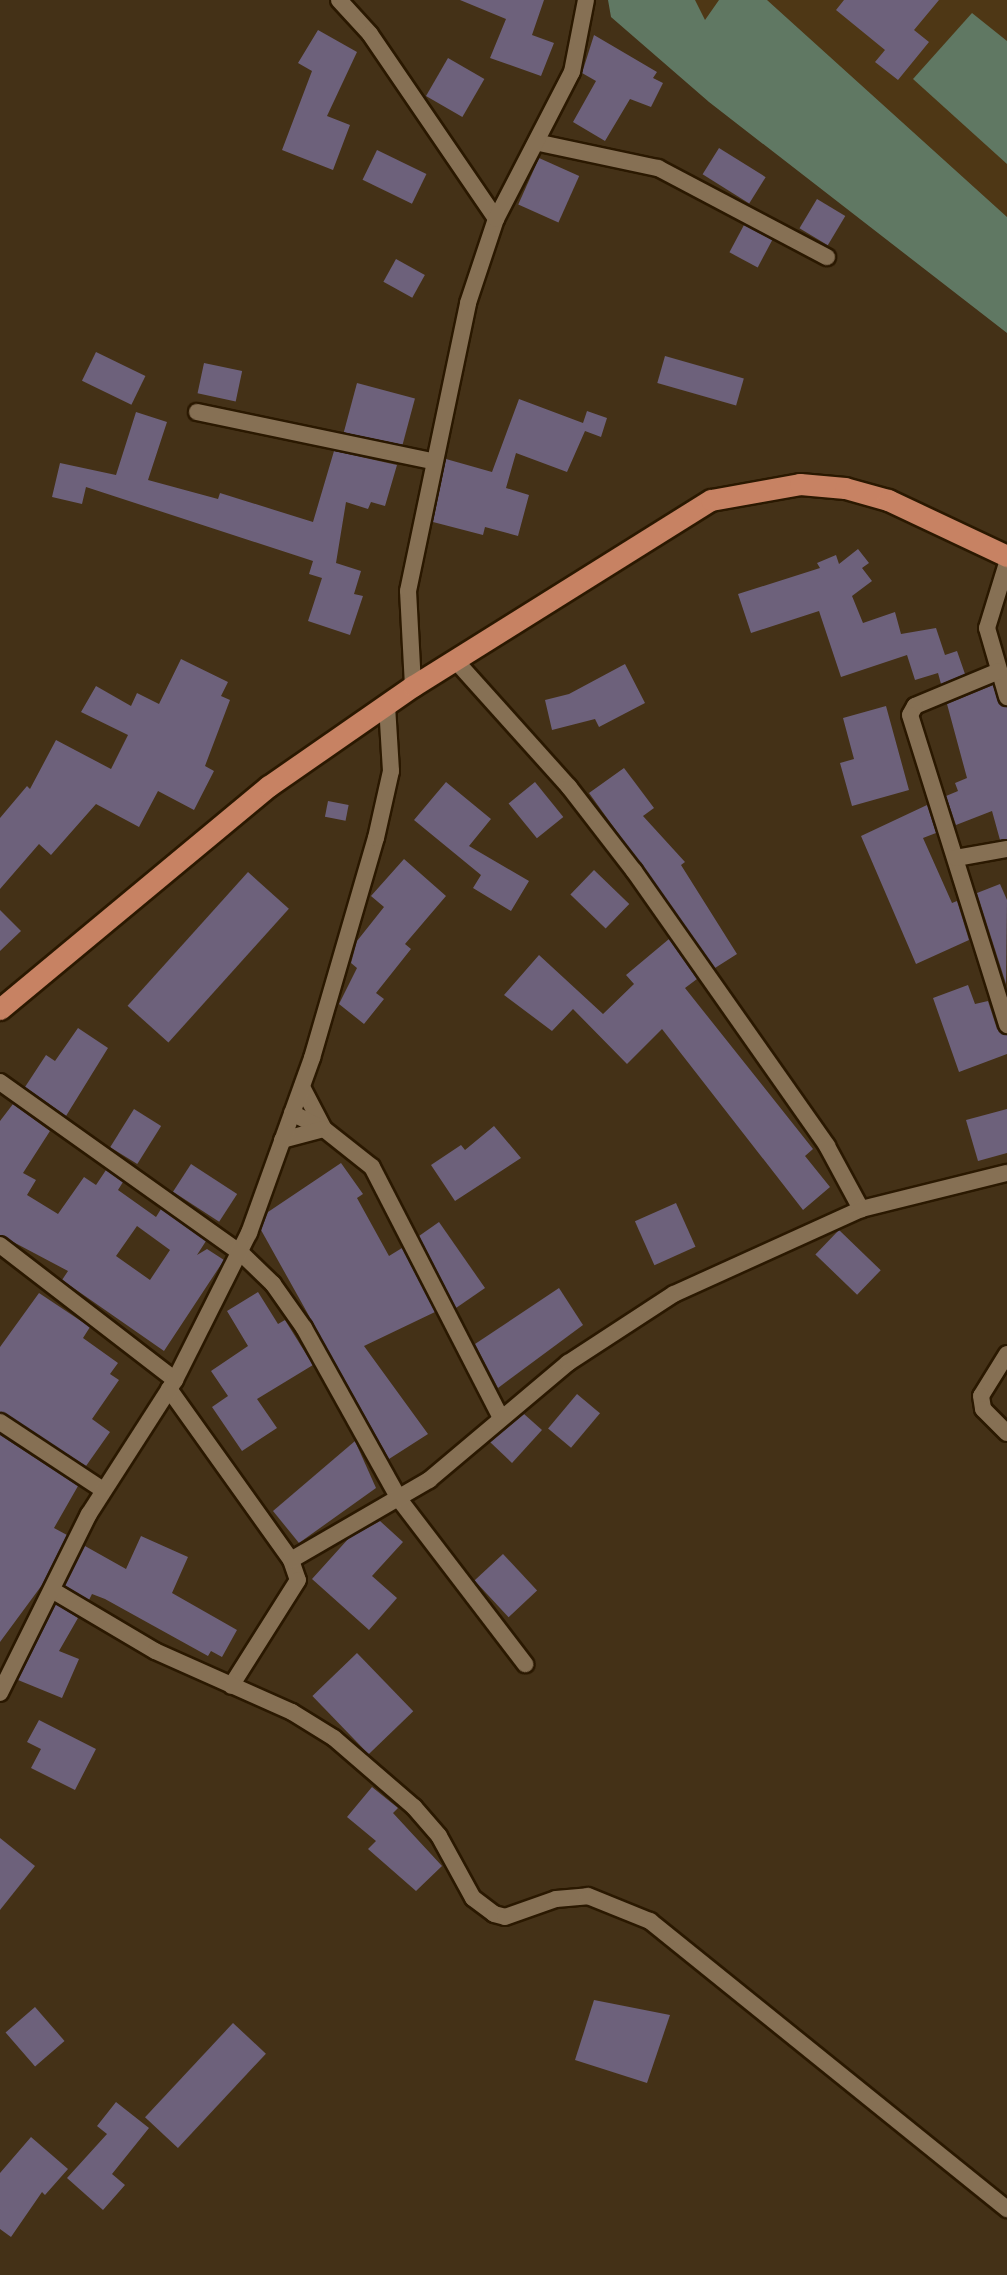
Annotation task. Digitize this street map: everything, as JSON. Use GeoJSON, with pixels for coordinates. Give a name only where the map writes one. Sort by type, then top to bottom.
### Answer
{"type":"FeatureCollection","features":[{"type":"Feature","properties":{"kind":"main road"},"geometry":{"type":"LineString","coordinates":[[0,1009],[269,786],[413,686],[711,500],[755,488],[800,484],[845,488],[888,500],[1007,556]]}},
{"type":"Feature","properties":{"kind":"street"},"geometry":{"type":"LineString","coordinates":[[339,0],[370,34],[496,219]]}},
{"type":"Feature","properties":{"kind":"street"},"geometry":{"type":"LineString","coordinates":[[413,686],[408,592],[431,461],[468,303],[496,219],[540,143],[572,72],[586,0]]}},
{"type":"Feature","properties":{"kind":"street"},"geometry":{"type":"LineString","coordinates":[[540,143],[658,168],[827,257]]}},
{"type":"Feature","properties":{"kind":"street"},"geometry":{"type":"LineString","coordinates":[[197,412],[431,461]]}},
{"type":"Feature","properties":{"kind":"street"},"geometry":{"type":"LineString","coordinates":[[1007,563],[987,628],[1007,698]]}},
{"type":"Feature","properties":{"kind":"street"},"geometry":{"type":"LineString","coordinates":[[456,661],[569,787],[634,871],[834,1156],[861,1209]]}},
{"type":"Feature","properties":{"kind":"street"},"geometry":{"type":"LineString","coordinates":[[999,670],[915,706],[910,715],[1007,1025]]}},
{"type":"Feature","properties":{"kind":"street"},"geometry":{"type":"LineString","coordinates":[[0,1693],[103,1490],[172,1384],[241,1253],[302,1087],[391,771],[387,705]]}},
{"type":"Feature","properties":{"kind":"street"},"geometry":{"type":"LineString","coordinates":[[956,858],[1007,849]]}},
{"type":"Feature","properties":{"kind":"street"},"geometry":{"type":"LineString","coordinates":[[0,1082],[241,1253],[273,1284],[304,1328],[399,1499],[525,1664]]}},
{"type":"Feature","properties":{"kind":"street"},"geometry":{"type":"LineString","coordinates":[[302,1087],[324,1129]]}},
{"type":"Feature","properties":{"kind":"street"},"geometry":{"type":"LineString","coordinates":[[292,1113],[324,1129],[372,1167],[501,1418]]}},
{"type":"Feature","properties":{"kind":"street"},"geometry":{"type":"LineString","coordinates":[[282,1140],[324,1129]]}},
{"type":"Feature","properties":{"kind":"street"},"geometry":{"type":"LineString","coordinates":[[291,1560],[399,1499],[501,1418],[636,1317],[861,1209],[1007,1174]]}},
{"type":"Feature","properties":{"kind":"street"},"geometry":{"type":"LineString","coordinates":[[0,1245],[172,1384],[291,1560],[298,1584],[231,1686]]}},
{"type":"Feature","properties":{"kind":"street"},"geometry":{"type":"LineString","coordinates":[[1007,1354],[981,1396],[983,1409],[1007,1433]]}},
{"type":"Feature","properties":{"kind":"street"},"geometry":{"type":"LineString","coordinates":[[0,1422],[103,1490]]}},
{"type":"Feature","properties":{"kind":"street"},"geometry":{"type":"LineString","coordinates":[[52,1590],[155,1651],[323,1731],[387,1784],[439,1836],[484,1908],[505,1917],[556,1899],[588,1896],[650,1921],[1007,2209]]}},
{"type":"Feature","properties":{"kind":"shaded area"},"geometry":{"type":"Polygon","coordinates":[[[655,0],[1007,0],[1007,260],[655,0]]]}},
{"type":"Feature","properties":{"kind":"green space"},"geometry":{"type":"Polygon","coordinates":[[[608,0],[695,0],[705,20],[719,0],[767,0],[1007,217],[1007,333],[709,102],[611,17],[608,0]]]}},
{"type":"Feature","properties":{"kind":"green space"},"geometry":{"type":"Polygon","coordinates":[[[972,13],[1007,41],[1007,164],[913,79],[972,13]]]}},
{"type":"Feature","properties":{"kind":"building"},"geometry":{"type":"Polygon","coordinates":[[[460,0],[544,0],[532,35],[554,43],[541,76],[490,58],[506,19],[460,0]]]}},
{"type":"Feature","properties":{"kind":"building"},"geometry":{"type":"Polygon","coordinates":[[[844,0],[939,0],[914,30],[929,42],[898,80],[875,62],[885,50],[836,10],[844,0]]]}},
{"type":"Feature","properties":{"kind":"building"},"geometry":{"type":"Polygon","coordinates":[[[318,30],[357,52],[327,116],[350,125],[333,170],[282,150],[312,71],[298,63],[318,30]]]}},
{"type":"Feature","properties":{"kind":"building"},"geometry":{"type":"Polygon","coordinates":[[[594,35],[657,72],[653,78],[663,83],[651,107],[630,99],[605,141],[573,122],[596,81],[582,73],[594,35]]]}},
{"type":"Feature","properties":{"kind":"building"},"geometry":{"type":"Polygon","coordinates":[[[448,58],[484,79],[462,117],[426,96],[448,58]]]}},
{"type":"Feature","properties":{"kind":"building"},"geometry":{"type":"Polygon","coordinates":[[[719,148],[766,177],[749,203],[703,174],[719,148]]]}},
{"type":"Feature","properties":{"kind":"building"},"geometry":{"type":"Polygon","coordinates":[[[377,150],[426,174],[412,204],[363,180],[377,150]]]}},
{"type":"Feature","properties":{"kind":"building"},"geometry":{"type":"Polygon","coordinates":[[[539,158],[579,176],[558,222],[518,205],[539,158]]]}},
{"type":"Feature","properties":{"kind":"building"},"geometry":{"type":"Polygon","coordinates":[[[817,199],[845,216],[828,245],[799,228],[817,199]]]}},
{"type":"Feature","properties":{"kind":"building"},"geometry":{"type":"Polygon","coordinates":[[[744,225],[772,240],[758,267],[729,252],[744,225]]]}},
{"type":"Feature","properties":{"kind":"building"},"geometry":{"type":"Polygon","coordinates":[[[396,259],[425,275],[412,298],[383,282],[396,259]]]}},
{"type":"Feature","properties":{"kind":"building"},"geometry":{"type":"Polygon","coordinates":[[[96,352],[145,376],[131,405],[82,381],[96,352]]]}},
{"type":"Feature","properties":{"kind":"building"},"geometry":{"type":"Polygon","coordinates":[[[665,356],[744,379],[736,406],[657,383],[665,356]]]}},
{"type":"Feature","properties":{"kind":"building"},"geometry":{"type":"Polygon","coordinates":[[[204,363],[242,371],[236,401],[198,393],[204,363]]]}},
{"type":"Feature","properties":{"kind":"building"},"geometry":{"type":"Polygon","coordinates":[[[357,383],[415,399],[402,448],[344,432],[357,383]]]}},
{"type":"Feature","properties":{"kind":"building"},"geometry":{"type":"Polygon","coordinates":[[[519,399],[583,423],[587,411],[607,418],[601,437],[585,431],[567,472],[516,453],[506,488],[529,495],[518,536],[485,527],[483,535],[433,522],[446,459],[492,472],[519,399]]]}},
{"type":"Feature","properties":{"kind":"building"},"geometry":{"type":"Polygon","coordinates":[[[136,412],[167,422],[148,480],[218,499],[220,493],[313,522],[334,451],[397,465],[385,506],[371,502],[368,509],[346,502],[336,563],[361,571],[354,594],[363,596],[350,635],[308,621],[322,578],[309,574],[313,561],[86,487],[82,504],[52,497],[60,463],[116,475],[136,412]]]}},
{"type":"Feature","properties":{"kind":"building"},"geometry":{"type":"Polygon","coordinates":[[[858,549],[869,563],[862,568],[872,581],[852,596],[863,623],[895,612],[901,634],[936,628],[945,655],[957,651],[965,674],[941,684],[938,673],[915,680],[907,655],[841,677],[819,611],[751,633],[738,594],[820,568],[817,563],[836,555],[839,564],[858,549]]]}},
{"type":"Feature","properties":{"kind":"building"},"geometry":{"type":"Polygon","coordinates":[[[181,659],[228,682],[221,696],[230,700],[205,766],[214,771],[194,810],[158,791],[139,827],[96,804],[51,855],[39,844],[0,889],[0,818],[27,786],[30,789],[56,740],[111,769],[128,735],[81,712],[96,686],[131,706],[137,693],[159,704],[181,659]]]}},
{"type":"Feature","properties":{"kind":"building"},"geometry":{"type":"Polygon","coordinates":[[[625,664],[645,703],[599,727],[595,719],[552,730],[545,700],[569,694],[625,664]]]}},
{"type":"Feature","properties":{"kind":"building"},"geometry":{"type":"Polygon","coordinates":[[[993,685],[999,704],[1007,707],[1007,839],[1000,840],[992,811],[956,825],[946,796],[958,791],[955,783],[967,778],[947,704],[993,685]]]}},
{"type":"Feature","properties":{"kind":"building"},"geometry":{"type":"Polygon","coordinates":[[[886,706],[909,790],[852,806],[840,763],[854,759],[843,718],[886,706]]]}},
{"type":"Feature","properties":{"kind":"building"},"geometry":{"type":"Polygon","coordinates":[[[624,768],[654,808],[643,816],[685,862],[681,865],[737,954],[715,968],[589,793],[624,768]]]}},
{"type":"Feature","properties":{"kind":"building"},"geometry":{"type":"Polygon","coordinates":[[[446,782],[491,819],[469,846],[529,881],[511,911],[473,888],[481,875],[414,820],[446,782]]]}},
{"type":"Feature","properties":{"kind":"building"},"geometry":{"type":"Polygon","coordinates":[[[535,782],[563,817],[537,838],[509,803],[535,782]]]}},
{"type":"Feature","properties":{"kind":"building"},"geometry":{"type":"Polygon","coordinates":[[[328,801],[349,805],[346,821],[325,817],[328,801]]]}},
{"type":"Feature","properties":{"kind":"building"},"geometry":{"type":"Polygon","coordinates":[[[927,805],[936,833],[923,838],[952,903],[957,901],[969,940],[916,964],[861,836],[927,805]]]}},
{"type":"Feature","properties":{"kind":"building"},"geometry":{"type":"Polygon","coordinates":[[[404,859],[446,896],[405,944],[411,949],[376,993],[384,999],[364,1024],[339,1004],[357,968],[351,963],[357,941],[384,907],[371,896],[404,859]]]}},
{"type":"Feature","properties":{"kind":"building"},"geometry":{"type":"Polygon","coordinates":[[[594,870],[629,904],[606,928],[570,894],[594,870]]]}},
{"type":"Feature","properties":{"kind":"building"},"geometry":{"type":"Polygon","coordinates":[[[248,872],[289,909],[168,1043],[128,1006],[248,872]]]}},
{"type":"Feature","properties":{"kind":"building"},"geometry":{"type":"Polygon","coordinates":[[[1000,884],[1007,900],[1006,984],[977,893],[1000,884]]]}},
{"type":"Feature","properties":{"kind":"building"},"geometry":{"type":"Polygon","coordinates":[[[0,910],[21,931],[0,951],[0,910]]]}},
{"type":"Feature","properties":{"kind":"building"},"geometry":{"type":"Polygon","coordinates":[[[669,939],[697,979],[685,988],[813,1149],[805,1156],[830,1187],[803,1210],[662,1029],[627,1064],[573,1009],[552,1031],[504,995],[539,955],[603,1014],[634,984],[626,975],[669,939]]]}},
{"type":"Feature","properties":{"kind":"building"},"geometry":{"type":"Polygon","coordinates":[[[968,985],[975,1004],[988,1001],[997,1029],[1007,1035],[1007,1054],[959,1072],[933,998],[968,985]]]}},
{"type":"Feature","properties":{"kind":"building"},"geometry":{"type":"Polygon","coordinates":[[[78,1028],[108,1048],[66,1116],[25,1087],[46,1055],[55,1061],[78,1028]]]}},
{"type":"Feature","properties":{"kind":"building"},"geometry":{"type":"Polygon","coordinates":[[[13,1104],[50,1131],[23,1173],[36,1180],[27,1195],[58,1214],[84,1177],[96,1185],[106,1170],[123,1182],[118,1190],[156,1217],[161,1209],[206,1241],[197,1255],[207,1249],[224,1260],[164,1351],[62,1280],[68,1271],[0,1235],[0,1121],[13,1104]],[[137,1226],[116,1256],[150,1280],[170,1250],[137,1226]]]}},
{"type":"Feature","properties":{"kind":"building"},"geometry":{"type":"Polygon","coordinates":[[[134,1109],[161,1126],[137,1164],[110,1147],[134,1109]]]}},
{"type":"Feature","properties":{"kind":"building"},"geometry":{"type":"Polygon","coordinates":[[[1007,1109],[1007,1153],[978,1161],[966,1120],[1007,1109]]]}},
{"type":"Feature","properties":{"kind":"building"},"geometry":{"type":"Polygon","coordinates":[[[494,1126],[521,1158],[455,1201],[431,1165],[461,1145],[465,1150],[494,1126]]]}},
{"type":"Feature","properties":{"kind":"building"},"geometry":{"type":"Polygon","coordinates":[[[341,1163],[363,1194],[357,1198],[389,1256],[402,1248],[435,1312],[364,1346],[428,1434],[389,1459],[261,1230],[268,1212],[341,1163]]]}},
{"type":"Feature","properties":{"kind":"building"},"geometry":{"type":"Polygon","coordinates":[[[191,1164],[237,1194],[219,1222],[173,1192],[191,1164]]]}},
{"type":"Feature","properties":{"kind":"building"},"geometry":{"type":"Polygon","coordinates":[[[676,1203],[696,1247],[654,1265],[635,1221],[676,1203]]]}},
{"type":"Feature","properties":{"kind":"building"},"geometry":{"type":"Polygon","coordinates":[[[439,1222],[485,1288],[456,1308],[419,1236],[439,1222]]]}},
{"type":"Feature","properties":{"kind":"building"},"geometry":{"type":"Polygon","coordinates":[[[839,1230],[881,1270],[857,1295],[815,1254],[839,1230]]]}},
{"type":"Feature","properties":{"kind":"building"},"geometry":{"type":"Polygon","coordinates":[[[559,1288],[583,1325],[498,1388],[475,1344],[559,1288]]]}},
{"type":"Feature","properties":{"kind":"building"},"geometry":{"type":"Polygon","coordinates":[[[258,1292],[278,1324],[285,1320],[313,1365],[257,1399],[277,1428],[242,1451],[212,1407],[228,1396],[211,1371],[248,1346],[227,1311],[258,1292]]]}},
{"type":"Feature","properties":{"kind":"building"},"geometry":{"type":"Polygon","coordinates":[[[39,1293],[90,1327],[83,1338],[118,1363],[110,1374],[119,1380],[92,1419],[110,1432],[86,1466],[0,1412],[0,1347],[39,1293]]]}},
{"type":"Feature","properties":{"kind":"building"},"geometry":{"type":"Polygon","coordinates":[[[577,1394],[600,1413],[571,1448],[548,1428],[577,1394]]]}},
{"type":"Feature","properties":{"kind":"building"},"geometry":{"type":"Polygon","coordinates":[[[524,1414],[542,1430],[512,1463],[490,1442],[524,1414]]]}},
{"type":"Feature","properties":{"kind":"building"},"geometry":{"type":"Polygon","coordinates":[[[0,1435],[78,1486],[54,1528],[67,1535],[42,1585],[0,1642],[0,1435]]]}},
{"type":"Feature","properties":{"kind":"building"},"geometry":{"type":"Polygon","coordinates":[[[355,1441],[376,1488],[299,1543],[273,1511],[355,1441]]]}},
{"type":"Feature","properties":{"kind":"building"},"geometry":{"type":"Polygon","coordinates":[[[380,1521],[403,1542],[372,1576],[397,1598],[369,1630],[312,1579],[349,1538],[380,1521]]]}},
{"type":"Feature","properties":{"kind":"building"},"geometry":{"type":"Polygon","coordinates":[[[141,1536],[188,1557],[172,1593],[237,1630],[222,1657],[211,1651],[208,1656],[105,1599],[92,1594],[89,1600],[65,1586],[85,1546],[126,1569],[141,1536]]]}},
{"type":"Feature","properties":{"kind":"building"},"geometry":{"type":"Polygon","coordinates":[[[503,1554],[537,1591],[509,1617],[474,1581],[503,1554]]]}},
{"type":"Feature","properties":{"kind":"building"},"geometry":{"type":"Polygon","coordinates":[[[56,1604],[78,1618],[59,1651],[79,1659],[62,1698],[18,1680],[56,1604]]]}},
{"type":"Feature","properties":{"kind":"building"},"geometry":{"type":"Polygon","coordinates":[[[357,1653],[413,1711],[369,1754],[312,1696],[357,1653]]]}},
{"type":"Feature","properties":{"kind":"building"},"geometry":{"type":"Polygon","coordinates":[[[39,1720],[96,1749],[75,1790],[31,1768],[41,1749],[27,1742],[39,1720]]]}},
{"type":"Feature","properties":{"kind":"building"},"geometry":{"type":"Polygon","coordinates":[[[372,1787],[398,1808],[393,1813],[442,1866],[416,1891],[368,1849],[376,1841],[347,1817],[372,1787]]]}},
{"type":"Feature","properties":{"kind":"building"},"geometry":{"type":"Polygon","coordinates":[[[0,1838],[35,1866],[0,1910],[0,1838]]]}},
{"type":"Feature","properties":{"kind":"building"},"geometry":{"type":"Polygon","coordinates":[[[594,2000],[670,2015],[647,2083],[575,2060],[594,2000]]]}},
{"type":"Feature","properties":{"kind":"building"},"geometry":{"type":"Polygon","coordinates":[[[35,2007],[65,2041],[35,2067],[6,2033],[35,2007]]]}},
{"type":"Feature","properties":{"kind":"building"},"geometry":{"type":"Polygon","coordinates":[[[233,2023],[266,2054],[178,2148],[145,2117],[233,2023]]]}},
{"type":"Feature","properties":{"kind":"building"},"geometry":{"type":"Polygon","coordinates":[[[116,2102],[149,2128],[112,2174],[125,2185],[103,2210],[67,2178],[107,2134],[97,2126],[116,2102]]]}},
{"type":"Feature","properties":{"kind":"building"},"geometry":{"type":"Polygon","coordinates":[[[31,2137],[68,2169],[45,2195],[42,2192],[11,2237],[0,2229],[0,2173],[31,2137]]]}}]}
